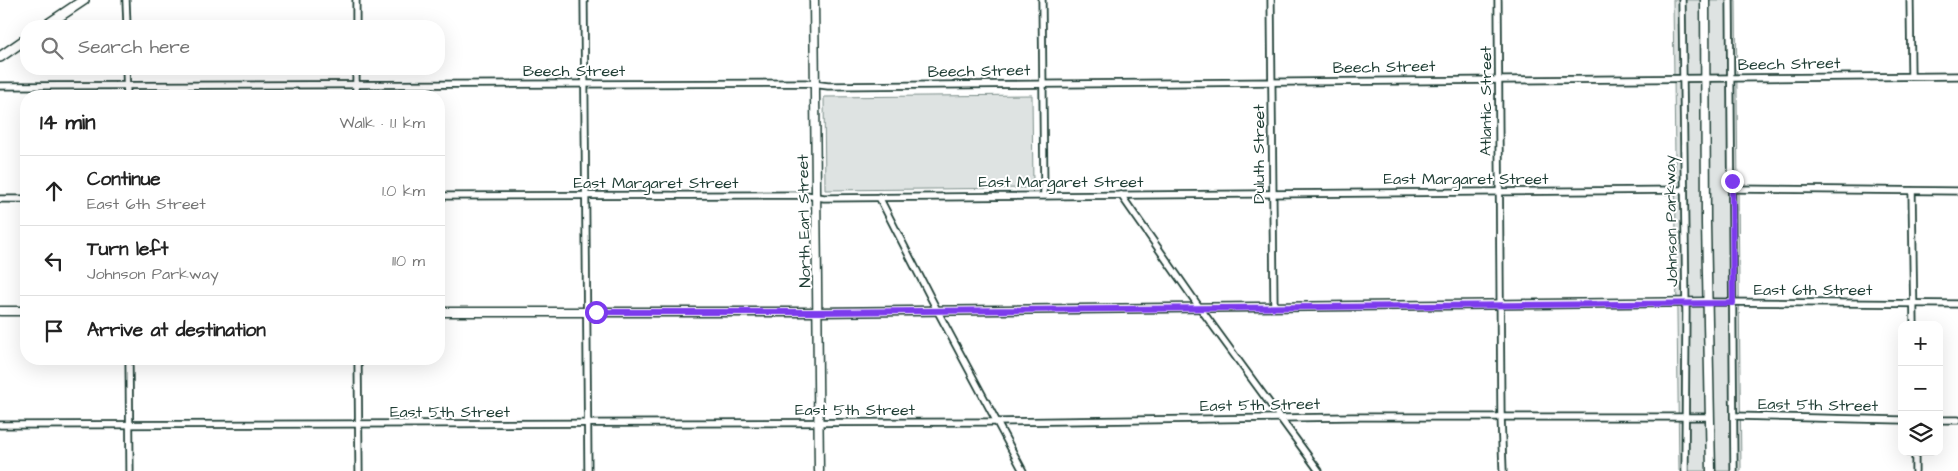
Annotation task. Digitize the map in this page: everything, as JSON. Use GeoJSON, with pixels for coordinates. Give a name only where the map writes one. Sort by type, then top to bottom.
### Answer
{"type":"FeatureCollection","features":[{"type":"Feature","properties":{"kind":"main road"},"geometry":{"type":"LineString","coordinates":[[54,20],[84,0]]}},
{"type":"Feature","properties":{"kind":"main road"},"geometry":{"type":"LineString","coordinates":[[0,57],[20,43]]}},
{"type":"Feature","properties":{"kind":"street"},"geometry":{"type":"LineString","coordinates":[[126,0],[127,20]]}},
{"type":"Feature","properties":{"kind":"street"},"geometry":{"type":"LineString","coordinates":[[356,0],[356,20]]}},
{"type":"Feature","properties":{"kind":"street"},"geometry":{"type":"LineString","coordinates":[[584,0],[588,471]]}},
{"type":"Feature","properties":{"kind":"street","name":"North Earl Street"},"geometry":{"type":"LineString","coordinates":[[814,0],[819,471]]}},
{"type":"Feature","properties":{"kind":"street"},"geometry":{"type":"LineString","coordinates":[[1042,0],[1044,195]]}},
{"type":"Feature","properties":{"kind":"street","name":"Duluth Street"},"geometry":{"type":"LineString","coordinates":[[1271,0],[1274,307]]}},
{"type":"Feature","properties":{"kind":"street","name":"Atlantic Street"},"geometry":{"type":"LineString","coordinates":[[1498,0],[1503,471]]}},
{"type":"Feature","properties":{"kind":"street","name":"Johnson Parkway"},"geometry":{"type":"LineString","coordinates":[[1682,0],[1685,471]]}},
{"type":"Feature","properties":{"kind":"street"},"geometry":{"type":"LineString","coordinates":[[1705,0],[1711,471]]}},
{"type":"Feature","properties":{"kind":"street"},"geometry":{"type":"LineString","coordinates":[[1730,0],[1734,471]]}},
{"type":"Feature","properties":{"kind":"street"},"geometry":{"type":"LineString","coordinates":[[1910,0],[1911,76]]}},
{"type":"Feature","properties":{"kind":"street"},"geometry":{"type":"LineString","coordinates":[[126,75],[126,90]]}},
{"type":"Feature","properties":{"kind":"street"},"geometry":{"type":"LineString","coordinates":[[356,75],[356,90]]}},
{"type":"Feature","properties":{"kind":"street","name":"Beech Street"},"geometry":{"type":"LineString","coordinates":[[0,86],[815,83],[828,86],[1958,76]]}},
{"type":"Feature","properties":{"kind":"street"},"geometry":{"type":"LineString","coordinates":[[1732,189],[1958,191]]}},
{"type":"Feature","properties":{"kind":"street","name":"East Margaret Street"},"geometry":{"type":"LineString","coordinates":[[445,196],[806,195],[824,198],[1683,190]]}},
{"type":"Feature","properties":{"kind":"street"},"geometry":{"type":"LineString","coordinates":[[1912,191],[1914,321]]}},
{"type":"Feature","properties":{"kind":"street"},"geometry":{"type":"LineString","coordinates":[[1121,195],[1200,308],[1319,471]]}},
{"type":"Feature","properties":{"kind":"street"},"geometry":{"type":"LineString","coordinates":[[879,197],[936,310],[1023,471]]}},
{"type":"Feature","properties":{"kind":"street"},"geometry":{"type":"LineString","coordinates":[[0,200],[20,199]]}},
{"type":"Feature","properties":{"kind":"street","name":"East 6th Street"},"geometry":{"type":"LineString","coordinates":[[445,312],[817,312],[1685,302],[1958,304]]}},
{"type":"Feature","properties":{"kind":"street"},"geometry":{"type":"LineString","coordinates":[[0,311],[20,311]]}},
{"type":"Feature","properties":{"kind":"street"},"geometry":{"type":"LineString","coordinates":[[129,365],[130,471]]}},
{"type":"Feature","properties":{"kind":"street"},"geometry":{"type":"LineString","coordinates":[[358,365],[359,471]]}},
{"type":"Feature","properties":{"kind":"street","name":"East 5th Street"},"geometry":{"type":"LineString","coordinates":[[0,425],[996,422],[1501,416],[1710,417]]}},
{"type":"Feature","properties":{"kind":"street","name":"East 5th Street"},"geometry":{"type":"LineString","coordinates":[[1734,416],[1898,420]]}},
{"type":"Feature","properties":{"kind":"street"},"geometry":{"type":"LineString","coordinates":[[1943,420],[1958,420]]}},
{"type":"Feature","properties":{"kind":"street"},"geometry":{"type":"LineString","coordinates":[[1914,456],[1915,471]]}},
{"type":"Feature","properties":{"kind":"shaded area"},"geometry":{"type":"Polygon","coordinates":[[[1673,0],[1736,0],[1741,471],[1679,471],[1673,0]]]}},
{"type":"Feature","properties":{"kind":"shaded area"},"geometry":{"type":"Polygon","coordinates":[[[1032,95],[1033,188],[825,190],[824,97],[1032,95]]]}},
{"type":"Feature","properties":{"kind":"route"},"geometry":{"type":"LineString","coordinates":[[596,312],[817,312],[1733,303],[1732,181]]}}]}
